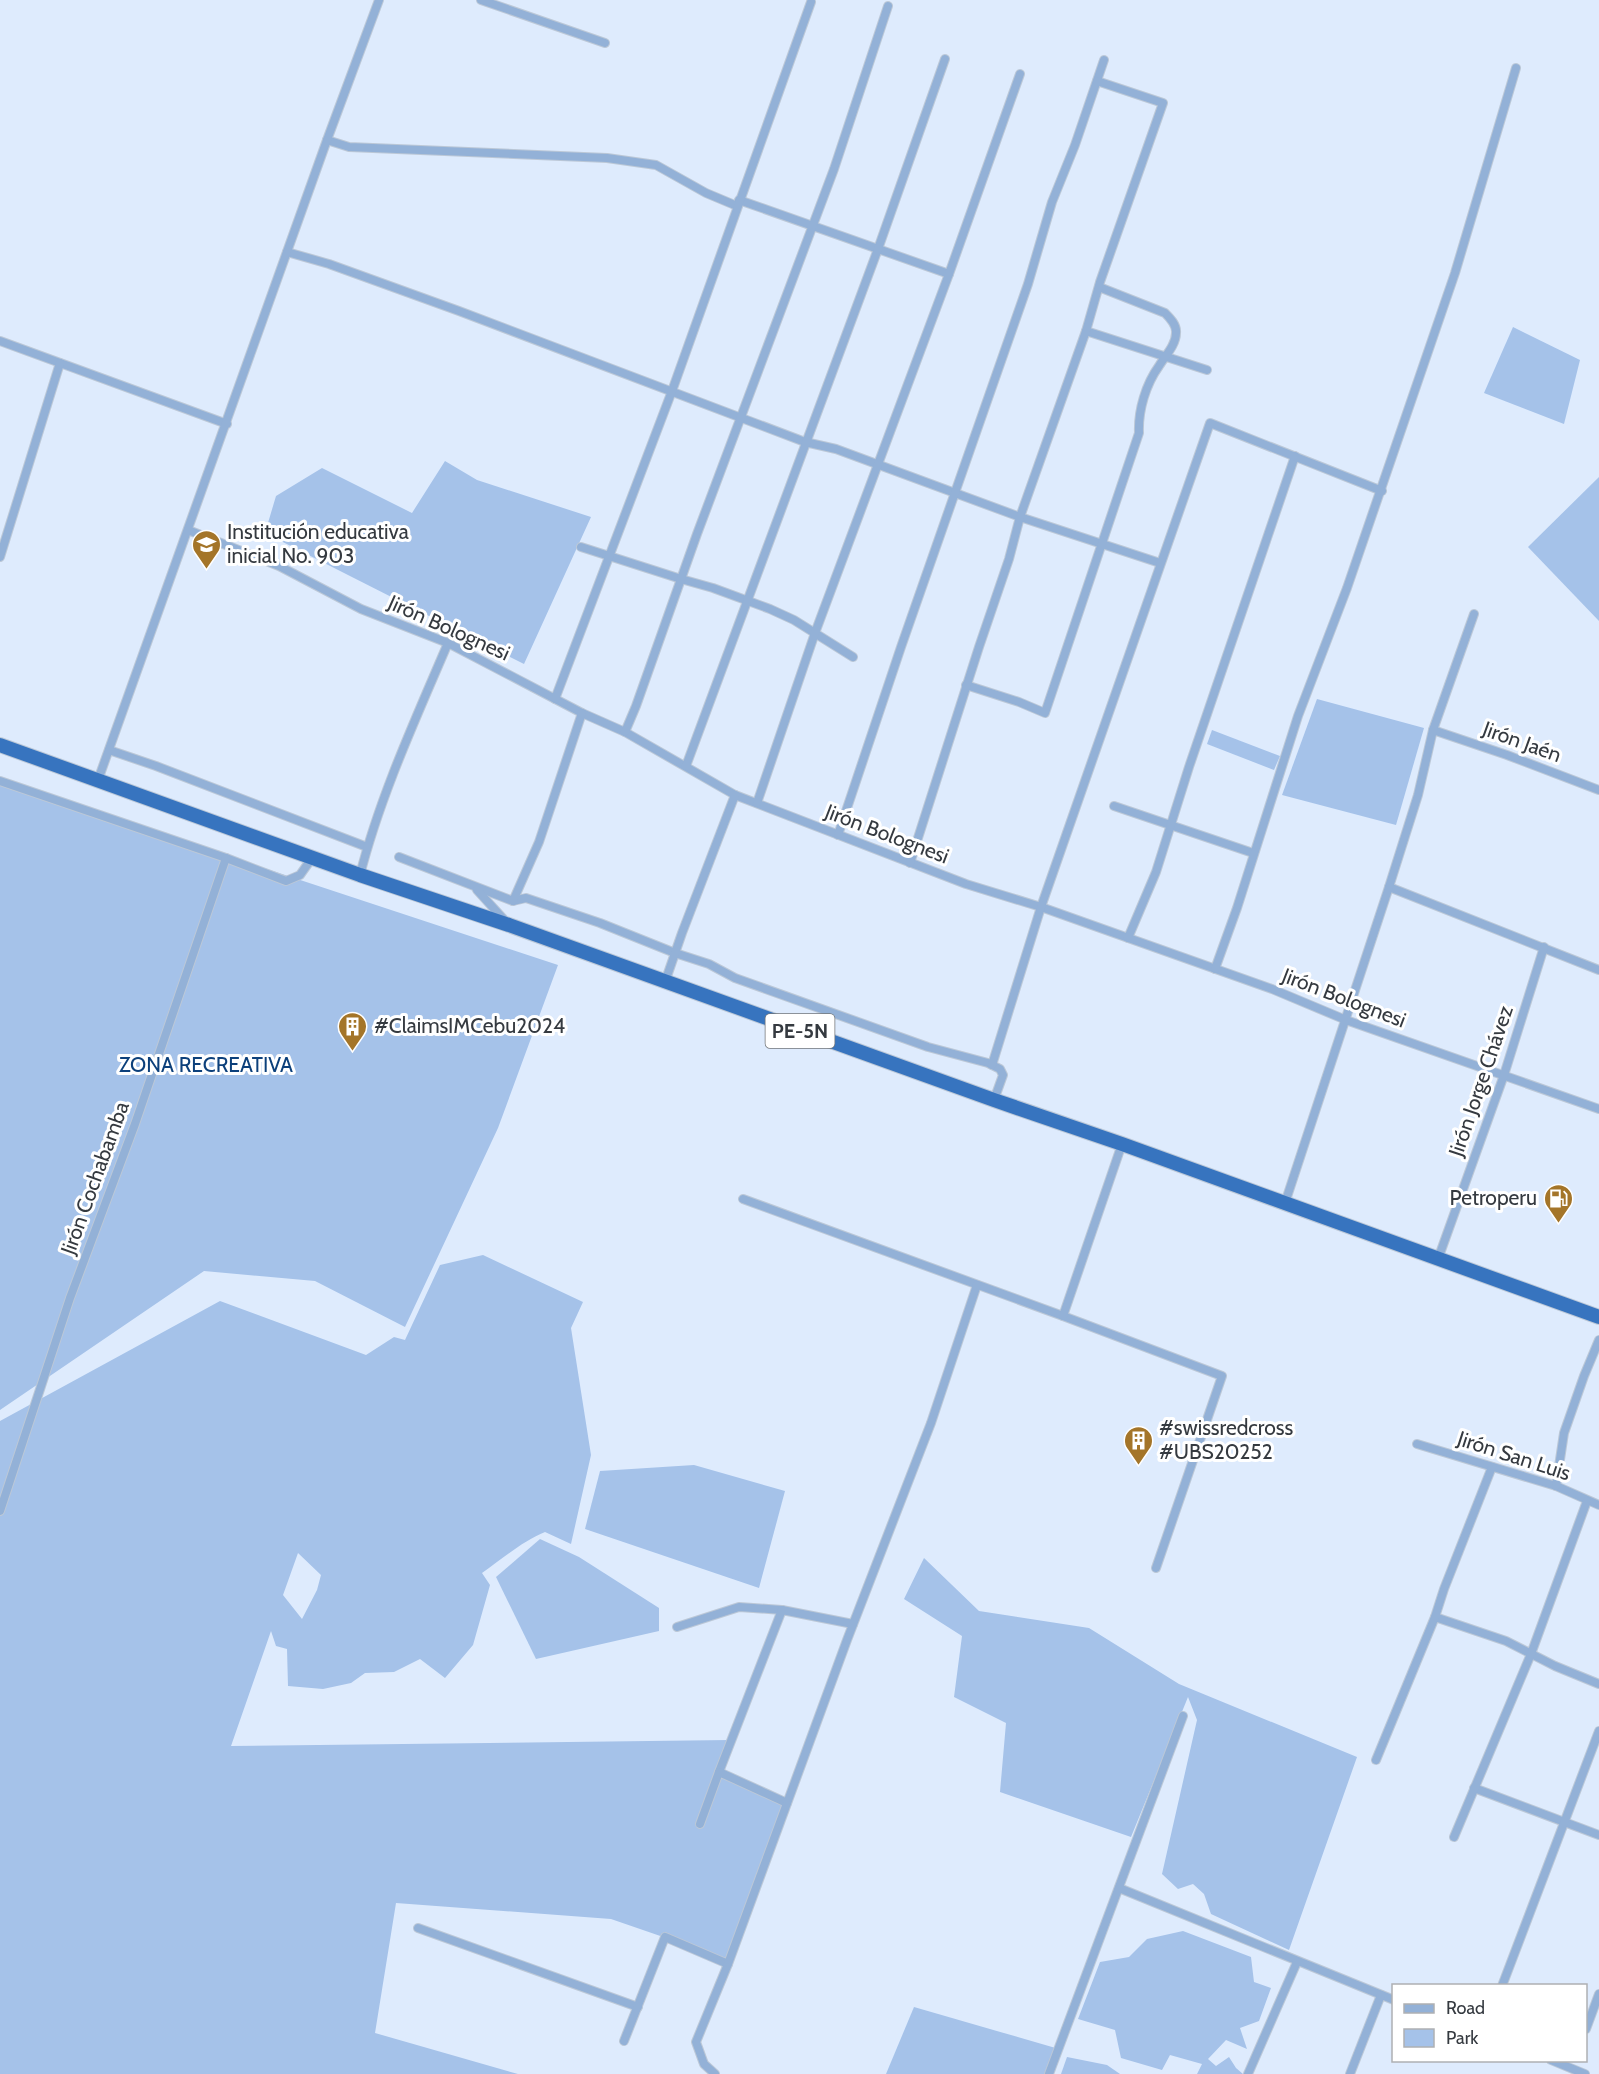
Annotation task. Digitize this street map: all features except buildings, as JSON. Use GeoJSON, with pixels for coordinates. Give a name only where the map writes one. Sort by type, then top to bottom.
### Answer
{"type":"FeatureCollection","features":[{"type":"Feature","properties":{"kind":"highway","name":"PE-5N"},"geometry":{"type":"LineString","coordinates":[[0,745],[312,858],[509,925],[1122,1144],[1599,1317]]}},
{"type":"Feature","properties":{"kind":"street"},"geometry":{"type":"LineString","coordinates":[[98,780],[379,0]]}},
{"type":"Feature","properties":{"kind":"street"},"geometry":{"type":"LineString","coordinates":[[481,0],[606,43]]}},
{"type":"Feature","properties":{"kind":"street"},"geometry":{"type":"LineString","coordinates":[[555,699],[672,391],[811,2]]}},
{"type":"Feature","properties":{"kind":"street"},"geometry":{"type":"LineString","coordinates":[[625,732],[834,169],[888,6]]}},
{"type":"Feature","properties":{"kind":"street"},"geometry":{"type":"LineString","coordinates":[[686,766],[878,249],[945,59]]}},
{"type":"Feature","properties":{"kind":"street"},"geometry":{"type":"LineString","coordinates":[[838,835],[1028,284],[1052,202],[1075,145],[1104,60]]}},
{"type":"Feature","properties":{"kind":"street"},"geometry":{"type":"LineString","coordinates":[[1215,969],[1237,908],[1298,716],[1382,490],[1455,273],[1516,68]]}},
{"type":"Feature","properties":{"kind":"street"},"geometry":{"type":"LineString","coordinates":[[757,803],[815,633],[949,274],[1020,74]]}},
{"type":"Feature","properties":{"kind":"street"},"geometry":{"type":"LineString","coordinates":[[910,863],[1009,559],[1020,517],[1163,103],[1097,81]]}},
{"type":"Feature","properties":{"kind":"street"},"geometry":{"type":"LineString","coordinates":[[327,140],[349,147],[607,158],[656,165],[706,193],[812,225],[949,274]]}},
{"type":"Feature","properties":{"kind":"street"},"geometry":{"type":"LineString","coordinates":[[287,252],[373,279],[805,442],[836,449],[1020,517],[1160,563]]}},
{"type":"Feature","properties":{"kind":"street"},"geometry":{"type":"LineString","coordinates":[[966,686],[1019,702],[1045,713],[1139,433],[1138,417],[1152,378],[1174,343],[1177,331],[1173,320],[1157,308],[1099,286]]}},
{"type":"Feature","properties":{"kind":"street"},"geometry":{"type":"LineString","coordinates":[[1086,331],[1207,370]]}},
{"type":"Feature","properties":{"kind":"street"},"geometry":{"type":"LineString","coordinates":[[0,341],[227,424]]}},
{"type":"Feature","properties":{"kind":"street"},"geometry":{"type":"LineString","coordinates":[[0,557],[60,363]]}},
{"type":"Feature","properties":{"kind":"street"},"geometry":{"type":"LineString","coordinates":[[992,1065],[1041,906],[1210,423],[1382,490]]}},
{"type":"Feature","properties":{"kind":"street"},"geometry":{"type":"LineString","coordinates":[[1128,938],[1156,872],[1189,767],[1295,456]]}},
{"type":"Feature","properties":{"kind":"street","name":"Jirón Bolognesi"},"geometry":{"type":"LineString","coordinates":[[188,530],[279,566],[361,609],[448,643],[582,713],[625,732],[735,795],[966,884],[1041,906],[1272,990],[1346,1020],[1599,1109]]}},
{"type":"Feature","properties":{"kind":"street"},"geometry":{"type":"LineString","coordinates":[[581,547],[713,588],[794,620],[853,657]]}},
{"type":"Feature","properties":{"kind":"street"},"geometry":{"type":"LineString","coordinates":[[1285,1203],[1418,795],[1433,730],[1474,614]]}},
{"type":"Feature","properties":{"kind":"street"},"geometry":{"type":"LineString","coordinates":[[360,875],[367,847],[413,723],[448,643]]}},
{"type":"Feature","properties":{"kind":"street"},"geometry":{"type":"LineString","coordinates":[[513,901],[539,842],[582,713]]}},
{"type":"Feature","properties":{"kind":"street","name":"Jirón Jaén"},"geometry":{"type":"LineString","coordinates":[[1433,730],[1507,754],[1599,790]]}},
{"type":"Feature","properties":{"kind":"street"},"geometry":{"type":"LineString","coordinates":[[109,750],[367,847]]}},
{"type":"Feature","properties":{"kind":"street"},"geometry":{"type":"LineString","coordinates":[[0,781],[226,858],[286,881],[300,875],[312,858]]}},
{"type":"Feature","properties":{"kind":"street"},"geometry":{"type":"LineString","coordinates":[[665,982],[735,795]]}},
{"type":"Feature","properties":{"kind":"street"},"geometry":{"type":"LineString","coordinates":[[1114,806],[1253,853]]}},
{"type":"Feature","properties":{"kind":"street"},"geometry":{"type":"LineString","coordinates":[[399,857],[513,901],[526,898],[600,923],[675,954],[709,964],[735,978],[928,1047],[992,1065],[1000,1069],[1003,1075],[994,1100]]}},
{"type":"Feature","properties":{"kind":"street","name":"Jirón Cochabamba"},"geometry":{"type":"LineString","coordinates":[[0,1511],[70,1298],[135,1124],[226,858]]}},
{"type":"Feature","properties":{"kind":"street"},"geometry":{"type":"LineString","coordinates":[[1389,887],[1599,969]]}},
{"type":"Feature","properties":{"kind":"street"},"geometry":{"type":"LineString","coordinates":[[475,888],[509,925]]}},
{"type":"Feature","properties":{"kind":"street","name":"Jirón Jorge Chávez"},"geometry":{"type":"LineString","coordinates":[[1438,1259],[1504,1075],[1544,947]]}},
{"type":"Feature","properties":{"kind":"street"},"geometry":{"type":"LineString","coordinates":[[1063,1316],[1122,1144]]}},
{"type":"Feature","properties":{"kind":"street"},"geometry":{"type":"LineString","coordinates":[[743,1199],[1222,1376],[1156,1568]]}},
{"type":"Feature","properties":{"kind":"street"},"geometry":{"type":"LineString","coordinates":[[715,2074],[704,2064],[696,2042],[728,1964],[853,1624],[931,1423],[977,1285]]}},
{"type":"Feature","properties":{"kind":"street"},"geometry":{"type":"LineString","coordinates":[[1556,1486],[1564,1433],[1599,1340]]}},
{"type":"Feature","properties":{"kind":"street","name":"Jirón San Luis"},"geometry":{"type":"LineString","coordinates":[[1417,1444],[1556,1486],[1599,1505]]}},
{"type":"Feature","properties":{"kind":"street"},"geometry":{"type":"LineString","coordinates":[[1376,1760],[1435,1617],[1444,1588],[1492,1467]]}},
{"type":"Feature","properties":{"kind":"street"},"geometry":{"type":"LineString","coordinates":[[1454,1837],[1531,1654],[1587,1501]]}},
{"type":"Feature","properties":{"kind":"street"},"geometry":{"type":"LineString","coordinates":[[677,1627],[739,1607],[782,1610],[853,1624]]}},
{"type":"Feature","properties":{"kind":"street"},"geometry":{"type":"LineString","coordinates":[[700,1824],[782,1610]]}},
{"type":"Feature","properties":{"kind":"street"},"geometry":{"type":"LineString","coordinates":[[1435,1617],[1506,1641],[1599,1684]]}},
{"type":"Feature","properties":{"kind":"street"},"geometry":{"type":"LineString","coordinates":[[1049,2074],[1183,1716]]}},
{"type":"Feature","properties":{"kind":"street"},"geometry":{"type":"LineString","coordinates":[[1503,1984],[1599,1731]]}},
{"type":"Feature","properties":{"kind":"street"},"geometry":{"type":"LineString","coordinates":[[719,1772],[787,1803]]}},
{"type":"Feature","properties":{"kind":"street"},"geometry":{"type":"LineString","coordinates":[[1474,1788],[1599,1835]]}},
{"type":"Feature","properties":{"kind":"street"},"geometry":{"type":"LineString","coordinates":[[1119,1888],[1392,1999]]}},
{"type":"Feature","properties":{"kind":"street"},"geometry":{"type":"LineString","coordinates":[[418,1929],[638,2007]]}},
{"type":"Feature","properties":{"kind":"street"},"geometry":{"type":"LineString","coordinates":[[624,2041],[665,1937],[728,1964]]}},
{"type":"Feature","properties":{"kind":"street"},"geometry":{"type":"LineString","coordinates":[[1248,2074],[1297,1962]]}},
{"type":"Feature","properties":{"kind":"street"},"geometry":{"type":"LineString","coordinates":[[1587,2026],[1599,1994]]}},
{"type":"Feature","properties":{"kind":"street"},"geometry":{"type":"LineString","coordinates":[[1350,2074],[1381,1995]]}},
{"type":"Feature","properties":{"kind":"street"},"geometry":{"type":"LineString","coordinates":[[1554,2062],[1585,2074]]}},
{"type":"Feature","properties":{"kind":"green space"},"geometry":{"type":"Polygon","coordinates":[[[1513,327],[1580,360],[1564,424],[1484,393],[1513,327]]]}},
{"type":"Feature","properties":{"kind":"green space"},"geometry":{"type":"Polygon","coordinates":[[[445,461],[477,480],[591,517],[524,664],[265,533],[276,496],[322,468],[412,513],[445,461]]]}},
{"type":"Feature","properties":{"kind":"green space"},"geometry":{"type":"Polygon","coordinates":[[[1599,477],[1599,621],[1528,547],[1599,477]]]}},
{"type":"Feature","properties":{"kind":"green space"},"geometry":{"type":"Polygon","coordinates":[[[1317,699],[1424,728],[1396,825],[1282,795],[1317,699]]]}},
{"type":"Feature","properties":{"kind":"green space"},"geometry":{"type":"Polygon","coordinates":[[[1212,730],[1280,756],[1274,770],[1207,744],[1212,730]]]}},
{"type":"Feature","properties":{"kind":"green space","name":"ZONA RECREATIVA"},"geometry":{"type":"Polygon","coordinates":[[[0,781],[558,965],[498,1128],[405,1327],[315,1281],[204,1271],[0,1410],[0,781]]]}},
{"type":"Feature","properties":{"kind":"green space"},"geometry":{"type":"Polygon","coordinates":[[[483,1255],[583,1302],[571,1328],[591,1455],[571,1544],[545,1532],[521,1545],[482,1573],[490,1585],[473,1645],[445,1678],[420,1659],[394,1672],[365,1673],[351,1683],[323,1689],[288,1686],[287,1649],[276,1646],[271,1631],[231,1746],[730,1740],[719,1772],[785,1802],[730,1960],[611,1919],[396,1903],[375,2033],[518,2074],[0,2074],[0,1421],[220,1301],[366,1355],[394,1337],[405,1340],[440,1265],[483,1255]],[[298,1553],[283,1595],[302,1619],[317,1590],[321,1575],[298,1553]]]}},
{"type":"Feature","properties":{"kind":"green space"},"geometry":{"type":"Polygon","coordinates":[[[694,1465],[785,1491],[759,1588],[585,1529],[600,1471],[694,1465]]]}},
{"type":"Feature","properties":{"kind":"green space"},"geometry":{"type":"Polygon","coordinates":[[[540,1539],[579,1557],[659,1608],[659,1631],[536,1659],[496,1577],[540,1539]]]}},
{"type":"Feature","properties":{"kind":"green space"},"geometry":{"type":"Polygon","coordinates":[[[924,1558],[979,1611],[1089,1628],[1179,1684],[1357,1757],[1289,1950],[1211,1914],[1204,1894],[1193,1884],[1178,1889],[1162,1874],[1197,1720],[1188,1697],[1131,1837],[1000,1792],[1006,1723],[954,1697],[962,1636],[904,1599],[924,1558]]]}},
{"type":"Feature","properties":{"kind":"green space"},"geometry":{"type":"Polygon","coordinates":[[[1183,1931],[1251,1957],[1254,1982],[1271,1988],[1259,2021],[1240,2028],[1247,2049],[1226,2040],[1208,2059],[1216,2066],[1229,2057],[1243,2074],[1197,2074],[1202,2064],[1170,2055],[1162,2070],[1121,2058],[1115,2030],[1078,2019],[1100,1962],[1129,1957],[1147,1939],[1183,1931]]]}},
{"type":"Feature","properties":{"kind":"green space"},"geometry":{"type":"Polygon","coordinates":[[[914,2007],[1059,2049],[1049,2074],[886,2074],[914,2007]]]}},
{"type":"Feature","properties":{"kind":"green space"},"geometry":{"type":"Polygon","coordinates":[[[1067,2057],[1107,2065],[1120,2074],[1061,2074],[1067,2057]]]}},
{"type":"Feature","properties":{"kind":"place","name":"Institución educativa inicial No. 903"},"geometry":{"type":"Point","coordinates":[206,570]}},
{"type":"Feature","properties":{"kind":"place","name":"#ClaimsIMCebu2024"},"geometry":{"type":"Point","coordinates":[353,1052]}},
{"type":"Feature","properties":{"kind":"place","name":"Petroperu"},"geometry":{"type":"Point","coordinates":[1558,1224]}},
{"type":"Feature","properties":{"kind":"place","name":"#swissredcross #UBS20252"},"geometry":{"type":"Point","coordinates":[1138,1466]}}]}
